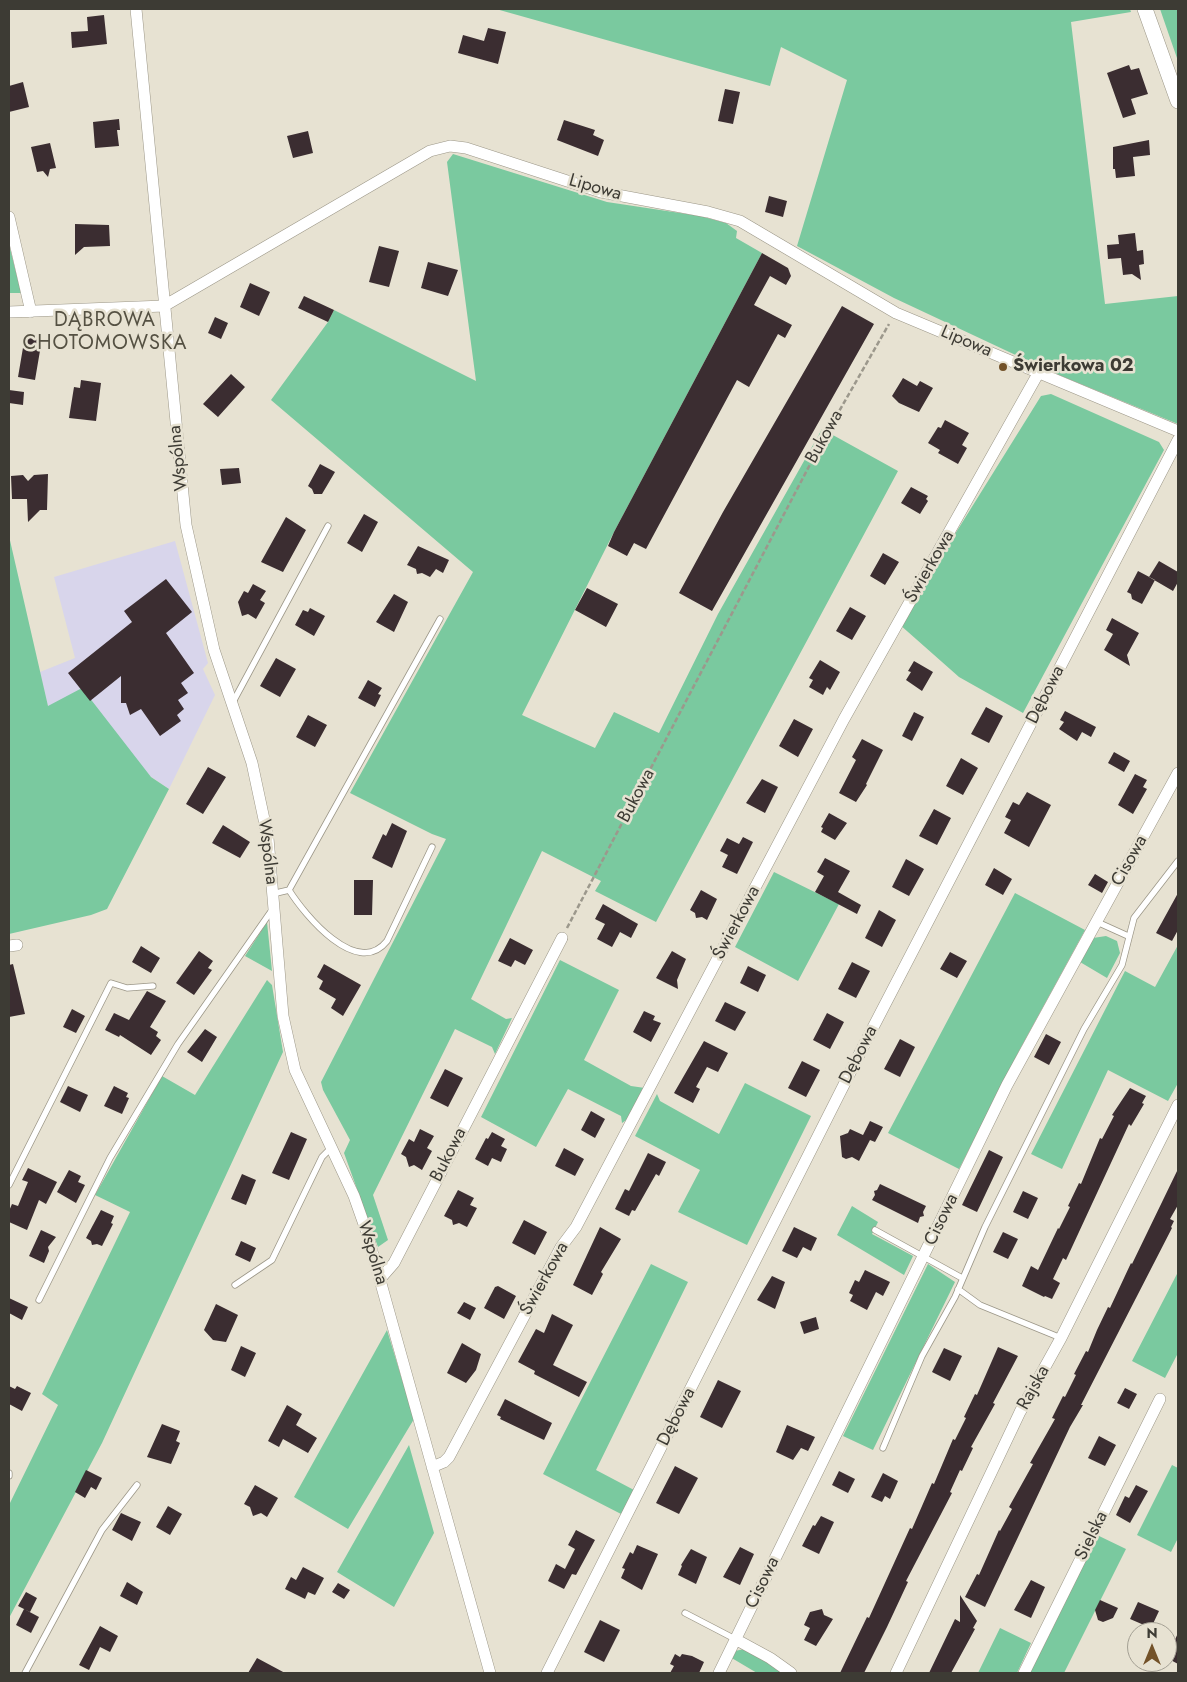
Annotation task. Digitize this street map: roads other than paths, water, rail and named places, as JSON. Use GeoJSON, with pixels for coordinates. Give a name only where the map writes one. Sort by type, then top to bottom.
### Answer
{"type":"FeatureCollection","features":[{"type":"Feature","properties":{"kind":"street","name":"Wspólna"},"geometry":{"type":"LineString","coordinates":[[136,9],[186,525],[214,650],[256,782],[268,838],[283,1016],[295,1070],[354,1196],[380,1279],[490,1673]]}},
{"type":"Feature","properties":{"kind":"street"},"geometry":{"type":"LineString","coordinates":[[1145,9],[1178,101]]}},
{"type":"Feature","properties":{"kind":"street","name":"Lipowa"},"geometry":{"type":"LineString","coordinates":[[9,312],[164,306],[430,151],[450,146],[466,148],[601,192],[708,212],[740,221],[896,313],[1178,431]]}},
{"type":"Feature","properties":{"kind":"street"},"geometry":{"type":"LineString","coordinates":[[9,217],[31,312]]}},
{"type":"Feature","properties":{"kind":"street","name":"Świerkowa"},"geometry":{"type":"LineString","coordinates":[[432,1467],[444,1462],[449,1457],[556,1256],[576,1227],[844,719],[1039,372]]}},
{"type":"Feature","properties":{"kind":"street","name":"Dębowa"},"geometry":{"type":"LineString","coordinates":[[547,1673],[866,1041],[1178,440]]}},
{"type":"Feature","properties":{"kind":"street","name":"Cisowa"},"geometry":{"type":"LineString","coordinates":[[719,1673],[1007,1085],[1178,773]]}},
{"type":"Feature","properties":{"kind":"street","name":"Bukowa"},"geometry":{"type":"LineString","coordinates":[[380,1279],[394,1263],[562,938]]}},
{"type":"Feature","properties":{"kind":"street","name":"Rajska"},"geometry":{"type":"LineString","coordinates":[[896,1673],[1020,1412],[1061,1338],[1178,1105]]}},
{"type":"Feature","properties":{"kind":"street","name":"Sielska"},"geometry":{"type":"LineString","coordinates":[[1024,1673],[1160,1398]]}},
{"type":"Feature","properties":{"kind":"street"},"geometry":{"type":"LineString","coordinates":[[735,1639],[770,1658],[791,1673]]}},
{"type":"Feature","properties":{"kind":"lane"},"geometry":{"type":"LineString","coordinates":[[232,704],[328,526]]}},
{"type":"Feature","properties":{"kind":"lane"},"geometry":{"type":"LineString","coordinates":[[272,894],[289,890],[440,619]]}},
{"type":"Feature","properties":{"kind":"lane"},"geometry":{"type":"LineString","coordinates":[[289,890],[329,937],[345,947],[363,953],[371,953],[378,950],[387,941],[432,847]]}},
{"type":"Feature","properties":{"kind":"lane"},"geometry":{"type":"LineString","coordinates":[[883,1448],[922,1356],[958,1289],[1084,1029],[1122,965],[1134,918],[1178,861]]}},
{"type":"Feature","properties":{"kind":"lane"},"geometry":{"type":"LineString","coordinates":[[40,1300],[110,1158],[173,1052],[274,908]]}},
{"type":"Feature","properties":{"kind":"lane"},"geometry":{"type":"LineString","coordinates":[[1097,922],[1128,936]]}},
{"type":"Feature","properties":{"kind":"lane"},"geometry":{"type":"LineString","coordinates":[[9,1185],[111,983],[128,988],[153,986]]}},
{"type":"Feature","properties":{"kind":"lane"},"geometry":{"type":"LineString","coordinates":[[235,1285],[272,1260],[322,1157],[330,1148]]}},
{"type":"Feature","properties":{"kind":"lane"},"geometry":{"type":"LineString","coordinates":[[875,1230],[962,1278]]}},
{"type":"Feature","properties":{"kind":"lane"},"geometry":{"type":"LineString","coordinates":[[958,1289],[980,1305],[1061,1338]]}},
{"type":"Feature","properties":{"kind":"lane"},"geometry":{"type":"LineString","coordinates":[[25,1673],[102,1530],[137,1485]]}},
{"type":"Feature","properties":{"kind":"lane"},"geometry":{"type":"LineString","coordinates":[[685,1614],[735,1639]]}},
{"type":"Feature","properties":{"kind":"place","name":"Świerkowa 02"},"geometry":{"type":"Point","coordinates":[1003,367]}},
{"type":"Feature","properties":{"kind":"district","name":"DĄBROWA CHOTOMOWSKA"},"geometry":{"type":"Point","coordinates":[105,332]}}]}
